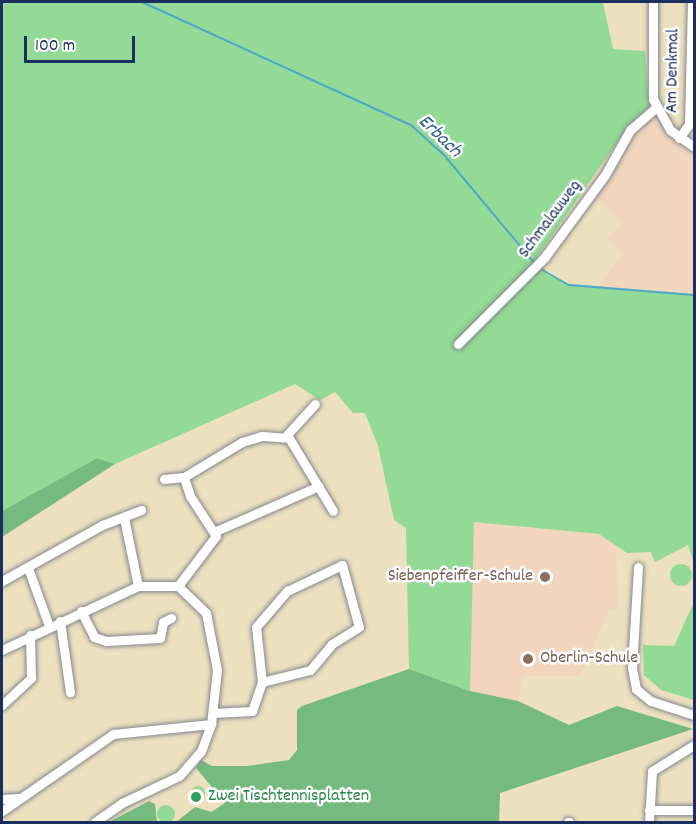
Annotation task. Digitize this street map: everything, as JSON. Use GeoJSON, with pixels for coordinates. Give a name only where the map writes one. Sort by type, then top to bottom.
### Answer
{"type":"FeatureCollection","features":[{"type":"Feature","properties":{"kind":"street"},"geometry":{"type":"LineString","coordinates":[[653,2],[656,107],[679,138],[694,147]]}},
{"type":"Feature","properties":{"kind":"street","name":"Am Denkmal"},"geometry":{"type":"LineString","coordinates":[[679,138],[689,124],[692,2]]}},
{"type":"Feature","properties":{"kind":"street","name":"Schmalauweg"},"geometry":{"type":"LineString","coordinates":[[458,344],[537,267],[605,175],[630,130],[656,107]]}},
{"type":"Feature","properties":{"kind":"street"},"geometry":{"type":"LineString","coordinates":[[164,479],[184,477],[242,442],[286,436],[315,404]]}},
{"type":"Feature","properties":{"kind":"street"},"geometry":{"type":"LineString","coordinates":[[286,436],[333,511]]}},
{"type":"Feature","properties":{"kind":"street"},"geometry":{"type":"LineString","coordinates":[[184,477],[190,496],[216,531]]}},
{"type":"Feature","properties":{"kind":"street"},"geometry":{"type":"LineString","coordinates":[[216,531],[319,486]]}},
{"type":"Feature","properties":{"kind":"street"},"geometry":{"type":"LineString","coordinates":[[2,581],[141,510]]}},
{"type":"Feature","properties":{"kind":"street"},"geometry":{"type":"LineString","coordinates":[[124,518],[138,586]]}},
{"type":"Feature","properties":{"kind":"street"},"geometry":{"type":"LineString","coordinates":[[178,586],[212,546],[216,531]]}},
{"type":"Feature","properties":{"kind":"street"},"geometry":{"type":"LineString","coordinates":[[213,713],[252,711],[262,682],[259,623],[287,591],[342,565],[359,627],[332,644],[310,670],[262,682]]}},
{"type":"Feature","properties":{"kind":"street"},"geometry":{"type":"LineString","coordinates":[[638,567],[633,681],[651,701],[694,715]]}},
{"type":"Feature","properties":{"kind":"street"},"geometry":{"type":"LineString","coordinates":[[28,568],[49,626]]}},
{"type":"Feature","properties":{"kind":"street"},"geometry":{"type":"LineString","coordinates":[[2,650],[138,586],[178,586],[199,602],[215,637],[213,713],[201,751],[179,776],[122,802],[94,822]]}},
{"type":"Feature","properties":{"kind":"street"},"geometry":{"type":"LineString","coordinates":[[81,611],[94,637],[106,641],[160,638],[163,622],[171,618]]}},
{"type":"Feature","properties":{"kind":"street"},"geometry":{"type":"LineString","coordinates":[[60,621],[70,692]]}},
{"type":"Feature","properties":{"kind":"street"},"geometry":{"type":"LineString","coordinates":[[2,705],[31,678],[30,635]]}},
{"type":"Feature","properties":{"kind":"street"},"geometry":{"type":"LineString","coordinates":[[2,811],[113,734],[211,724]]}},
{"type":"Feature","properties":{"kind":"street"},"geometry":{"type":"LineString","coordinates":[[650,822],[652,771],[694,745]]}},
{"type":"Feature","properties":{"kind":"street"},"geometry":{"type":"LineString","coordinates":[[2,799],[20,798]]}},
{"type":"Feature","properties":{"kind":"street"},"geometry":{"type":"LineString","coordinates":[[650,810],[694,810]]}},
{"type":"Feature","properties":{"kind":"shaded area"},"geometry":{"type":"Polygon","coordinates":[[[649,108],[694,150],[694,294],[598,287],[623,253],[607,238],[622,223],[588,188],[625,131],[649,108]]]}},
{"type":"Feature","properties":{"kind":"shaded area","name":"Siebenpfeiffer-Schule"},"geometry":{"type":"Polygon","coordinates":[[[473,522],[599,534],[616,545],[618,609],[609,609],[580,676],[522,676],[518,701],[470,691],[473,522]]]}},
{"type":"Feature","properties":{"kind":"green space"},"geometry":{"type":"Polygon","coordinates":[[[2,2],[603,2],[613,49],[645,51],[649,108],[625,131],[537,257],[548,275],[570,284],[694,294],[694,563],[688,545],[655,562],[651,552],[627,553],[599,534],[474,522],[470,691],[409,669],[406,528],[394,520],[378,446],[365,413],[353,413],[335,392],[320,400],[295,384],[115,464],[97,458],[2,511],[2,2]]]}},
{"type":"Feature","properties":{"kind":"green space"},"geometry":{"type":"Polygon","coordinates":[[[97,458],[115,464],[2,537],[2,511],[97,458]]]}},
{"type":"Feature","properties":{"kind":"green space"},"geometry":{"type":"Polygon","coordinates":[[[677,564],[685,564],[692,571],[692,579],[685,586],[677,586],[670,579],[670,571],[677,564]]]}},
{"type":"Feature","properties":{"kind":"green space"},"geometry":{"type":"Polygon","coordinates":[[[694,602],[694,700],[661,690],[644,675],[643,645],[674,646],[694,602]]]}},
{"type":"Feature","properties":{"kind":"green space"},"geometry":{"type":"Polygon","coordinates":[[[409,669],[470,691],[518,701],[569,725],[617,706],[693,729],[500,793],[499,822],[176,822],[195,807],[211,812],[225,803],[196,768],[201,760],[212,766],[247,766],[289,760],[297,750],[297,710],[302,706],[409,669]]]}},
{"type":"Feature","properties":{"kind":"green space","name":"Zwei Tischtennisplatten"},"geometry":{"type":"Polygon","coordinates":[[[198,786],[203,788],[205,793],[203,798],[198,800],[193,798],[191,793],[193,788],[198,786]]]}},
{"type":"Feature","properties":{"kind":"green space"},"geometry":{"type":"Polygon","coordinates":[[[149,801],[155,804],[157,822],[109,822],[149,801]]]}},
{"type":"Feature","properties":{"kind":"green space"},"geometry":{"type":"Polygon","coordinates":[[[166,805],[172,808],[175,814],[172,820],[166,823],[160,820],[157,814],[160,808],[166,805]]]}},
{"type":"Feature","properties":{"kind":"waterway","name":"Erbach"},"geometry":{"type":"LineString","coordinates":[[142,2],[411,125],[444,155],[535,264]]}},
{"type":"Feature","properties":{"kind":"waterway","name":"Erbach"},"geometry":{"type":"LineString","coordinates":[[539,268],[569,285],[694,295]]}},
{"type":"Feature","properties":{"kind":"place","name":"Siebenpfeiffer-Schule"},"geometry":{"type":"Point","coordinates":[545,577]}},
{"type":"Feature","properties":{"kind":"place","name":"Oberlin-Schule"},"geometry":{"type":"Point","coordinates":[528,659]}},
{"type":"Feature","properties":{"kind":"place","name":"Zwei Tischtennisplatten"},"geometry":{"type":"Point","coordinates":[196,797]}}]}
